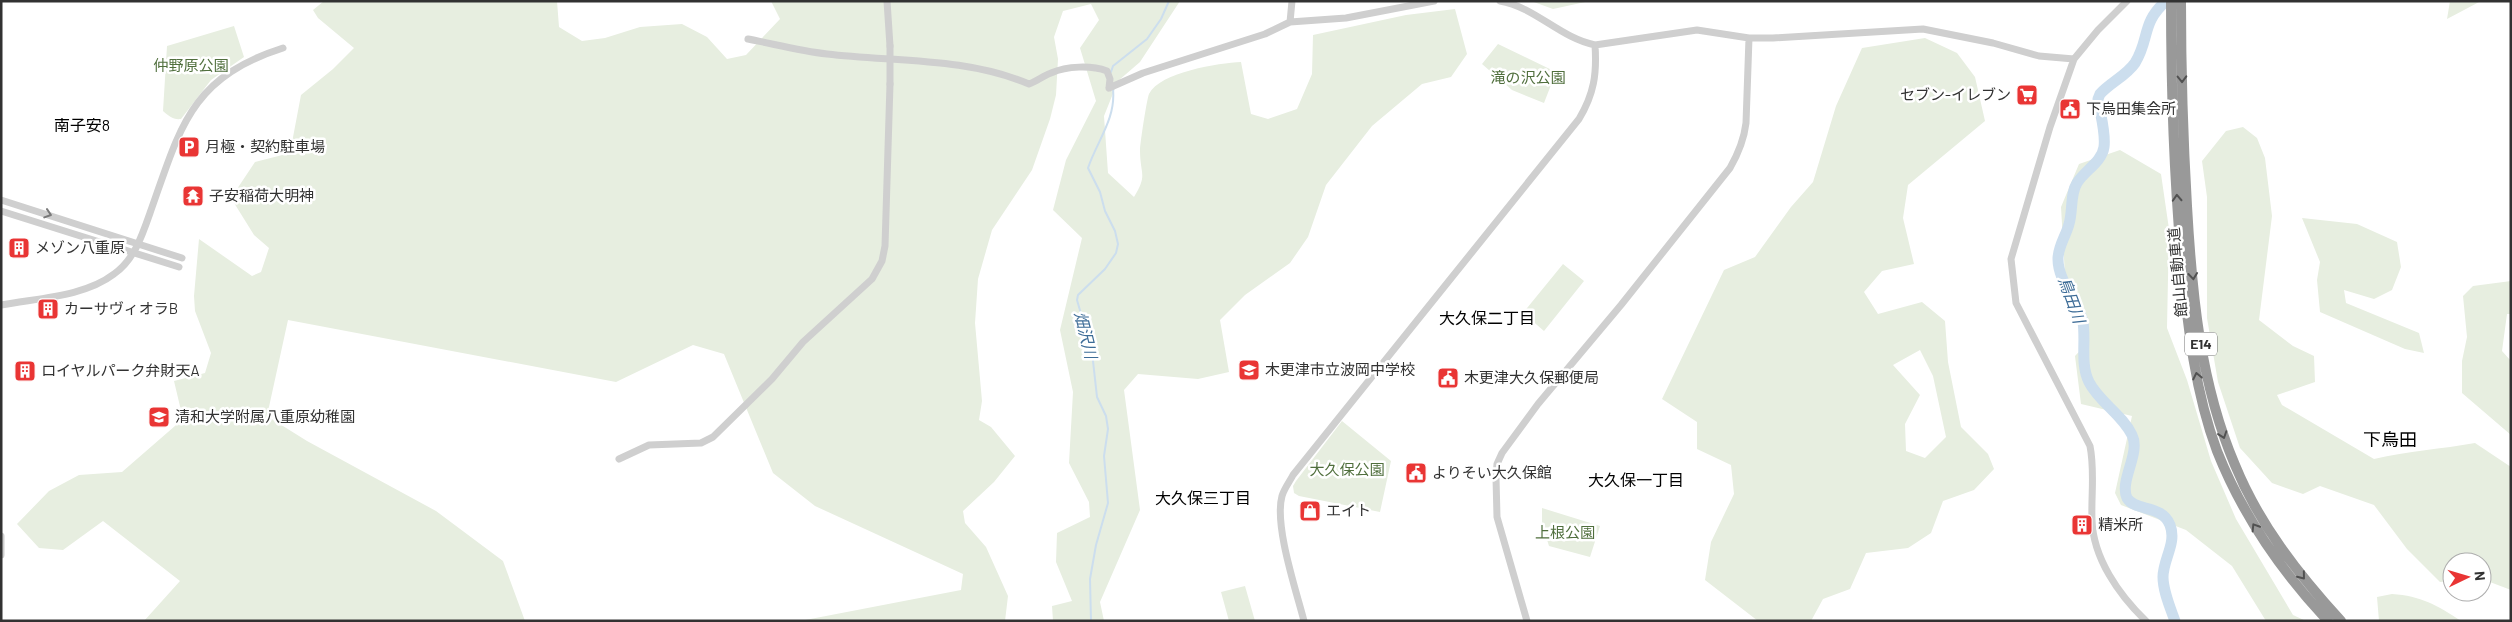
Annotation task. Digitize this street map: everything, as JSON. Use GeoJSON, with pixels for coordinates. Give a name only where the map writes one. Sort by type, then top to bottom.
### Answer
{"type":"FeatureCollection","features":[{"type":"Feature","properties":{"kind":"highway","name":"館山自動車道"},"geometry":{"type":"LineString","coordinates":[[2171,1],[2176,31],[2189,240],[2199,331],[2211,396],[2229,452],[2258,512],[2299,573],[2341,621]]}},
{"type":"Feature","properties":{"kind":"highway","name":"館山自動車道"},"geometry":{"type":"LineString","coordinates":[[2181,1],[2176,31],[2174,144],[2180,240],[2190,342],[2202,400],[2223,464],[2249,517],[2291,579],[2328,621]]}},
{"type":"Feature","properties":{"kind":"street"},"geometry":{"type":"LineString","coordinates":[[619,459],[649,445],[701,443],[713,437],[772,379],[803,342],[872,280],[882,261],[885,246],[890,84],[887,1]]}},
{"type":"Feature","properties":{"kind":"street"},"geometry":{"type":"LineString","coordinates":[[1290,22],[1292,1]]}},
{"type":"Feature","properties":{"kind":"street"},"geometry":{"type":"LineString","coordinates":[[748,39],[826,54],[880,57],[991,71],[1029,84],[1052,72],[1071,68],[1097,68],[1107,71],[1110,79],[1108,88],[1143,73],[1265,34],[1290,22],[1346,18],[1434,1]]}},
{"type":"Feature","properties":{"kind":"street"},"geometry":{"type":"LineString","coordinates":[[1500,1],[1522,8],[1579,42],[1595,45],[1697,30],[1749,38],[1773,38],[1923,29],[1993,43],[2039,56],[2074,59]]}},
{"type":"Feature","properties":{"kind":"street"},"geometry":{"type":"LineString","coordinates":[[2127,1],[2098,30],[2074,59],[2050,127],[2011,259],[2016,302],[2090,446],[2092,460],[2092,519],[2096,547],[2109,572],[2128,600],[2146,621]]}},
{"type":"Feature","properties":{"kind":"street"},"geometry":{"type":"LineString","coordinates":[[1527,621],[1498,517],[1495,496],[1498,464],[1509,441],[1730,168],[1744,137],[1749,38]]}},
{"type":"Feature","properties":{"kind":"street"},"geometry":{"type":"LineString","coordinates":[[1304,621],[1286,555],[1282,527],[1282,496],[1289,482],[1338,418],[1579,119],[1589,101],[1595,83],[1597,66],[1595,45]]}},
{"type":"Feature","properties":{"kind":"street"},"geometry":{"type":"LineString","coordinates":[[1,305],[96,285],[119,270],[139,243],[179,132],[192,108],[215,83],[232,70],[258,56],[283,48]]}},
{"type":"Feature","properties":{"kind":"street"},"geometry":{"type":"LineString","coordinates":[[1,200],[182,258]]}},
{"type":"Feature","properties":{"kind":"street"},"geometry":{"type":"LineString","coordinates":[[1,211],[179,267]]}},
{"type":"Feature","properties":{"kind":"street"},"geometry":{"type":"LineString","coordinates":[[1,536],[1,555]]}},
{"type":"Feature","properties":{"kind":"green space"},"geometry":{"type":"Polygon","coordinates":[[[324,1],[557,1],[559,27],[582,41],[605,38],[640,27],[682,24],[707,37],[727,59],[746,55],[780,19],[771,1],[1180,1],[1140,62],[1118,81],[1104,116],[1108,173],[1134,197],[1142,179],[1140,146],[1149,94],[1155,86],[1177,74],[1219,64],[1241,62],[1251,114],[1268,119],[1297,109],[1312,74],[1313,35],[1406,15],[1455,9],[1467,54],[1451,77],[1422,84],[1372,126],[1326,185],[1308,237],[1290,263],[1245,295],[1220,320],[1229,372],[1198,379],[1138,374],[1124,390],[1140,510],[1100,602],[1104,621],[1053,621],[1052,606],[1072,601],[1056,562],[1057,533],[1090,517],[1089,502],[1069,463],[1073,392],[1060,330],[1082,238],[1053,210],[1066,160],[1096,101],[1080,48],[1099,20],[1091,4],[1063,11],[1054,37],[1058,59],[1056,95],[1050,119],[1032,170],[992,230],[978,279],[975,323],[982,401],[979,420],[991,427],[1015,456],[994,482],[963,511],[965,523],[986,547],[1008,596],[1005,621],[800,621],[961,590],[963,574],[815,506],[773,473],[724,354],[693,345],[616,382],[288,320],[267,416],[307,441],[436,511],[503,561],[525,621],[144,621],[180,581],[103,521],[63,550],[39,548],[17,524],[49,491],[79,475],[122,472],[183,419],[174,381],[205,373],[211,353],[195,311],[194,296],[199,239],[252,276],[261,272],[269,248],[254,235],[231,198],[255,162],[290,153],[301,95],[333,69],[354,48],[318,18],[313,10],[324,1]]]}},
{"type":"Feature","properties":{"kind":"green space"},"geometry":{"type":"Polygon","coordinates":[[[1531,1],[1590,1],[1553,9],[1531,1]]]}},
{"type":"Feature","properties":{"kind":"green space"},"geometry":{"type":"Polygon","coordinates":[[[2450,1],[2481,1],[2447,19],[2450,1]]]}},
{"type":"Feature","properties":{"kind":"green space","name":"仲野原公園"},"geometry":{"type":"Polygon","coordinates":[[[234,26],[244,57],[211,80],[181,119],[169,116],[163,111],[167,46],[234,26]]]}},
{"type":"Feature","properties":{"kind":"green space"},"geometry":{"type":"Polygon","coordinates":[[[1925,38],[1957,53],[1975,77],[1985,121],[1908,185],[1903,218],[1914,264],[1882,271],[1864,292],[1878,314],[1922,302],[1945,321],[1948,362],[1961,427],[1988,454],[1994,469],[1974,490],[1943,501],[1931,533],[1908,548],[1866,553],[1850,589],[1823,599],[1811,621],[1758,621],[1705,580],[1711,542],[1734,494],[1731,465],[1697,449],[1697,422],[1662,399],[1724,270],[1755,257],[1791,207],[1813,182],[1836,106],[1862,48],[1925,38]],[[1920,350],[1893,365],[1920,395],[1905,424],[1906,451],[1925,458],[1946,437],[1933,376],[1920,350]]]}},
{"type":"Feature","properties":{"kind":"green space","name":"滝の沢公園"},"geometry":{"type":"Polygon","coordinates":[[[1498,44],[1556,72],[1544,103],[1512,90],[1482,64],[1498,44]]]}},
{"type":"Feature","properties":{"kind":"green space"},"geometry":{"type":"Polygon","coordinates":[[[2243,127],[2257,138],[2265,158],[2272,216],[2259,320],[2293,346],[2314,356],[2315,382],[2277,395],[2282,405],[2374,459],[2475,443],[2511,467],[2511,590],[2492,583],[2492,552],[2442,552],[2442,582],[2440,582],[2407,549],[2374,505],[2320,486],[2303,494],[2272,483],[2240,448],[2218,382],[2207,318],[2207,197],[2202,161],[2226,131],[2243,127]]]}},
{"type":"Feature","properties":{"kind":"green space"},"geometry":{"type":"Polygon","coordinates":[[[2120,150],[2161,174],[2169,229],[2167,328],[2187,380],[2211,461],[2236,519],[2293,615],[2306,621],[2266,621],[2232,566],[2186,530],[2121,505],[2115,493],[2132,416],[2081,404],[2075,356],[2089,341],[2067,310],[2061,207],[2079,164],[2120,150]]]}},
{"type":"Feature","properties":{"kind":"green space"},"geometry":{"type":"Polygon","coordinates":[[[2302,218],[2357,224],[2397,242],[2401,267],[2392,290],[2374,299],[2344,290],[2346,303],[2419,333],[2424,353],[2405,349],[2320,312],[2317,280],[2320,262],[2302,218]]]}},
{"type":"Feature","properties":{"kind":"green space"},"geometry":{"type":"Polygon","coordinates":[[[1563,264],[1584,281],[1544,331],[1523,313],[1563,264]]]}},
{"type":"Feature","properties":{"kind":"green space"},"geometry":{"type":"Polygon","coordinates":[[[2511,281],[2511,314],[2507,314],[2502,351],[2511,361],[2511,435],[2462,393],[2462,361],[2467,337],[2463,296],[2473,286],[2511,281]]]}},
{"type":"Feature","properties":{"kind":"green space","name":"大久保公園"},"geometry":{"type":"Polygon","coordinates":[[[1342,421],[1391,461],[1380,512],[1299,496],[1294,493],[1293,486],[1296,481],[1342,421]]]}},
{"type":"Feature","properties":{"kind":"green space","name":"上根公園"},"geometry":{"type":"Polygon","coordinates":[[[1542,508],[1600,526],[1590,557],[1549,546],[1542,524],[1542,508]]]}},
{"type":"Feature","properties":{"kind":"green space"},"geometry":{"type":"Polygon","coordinates":[[[1245,586],[1255,621],[1229,621],[1221,592],[1245,586]]]}},
{"type":"Feature","properties":{"kind":"green space"},"geometry":{"type":"Polygon","coordinates":[[[2392,594],[2428,602],[2461,621],[2379,621],[2377,597],[2392,594]]]}},
{"type":"Feature","properties":{"kind":"waterway","name":"畑沢川"},"geometry":{"type":"LineString","coordinates":[[1111,72],[1113,66],[1147,39],[1161,19],[1169,1]]}},
{"type":"Feature","properties":{"kind":"waterway","name":"鳥田川"},"geometry":{"type":"LineString","coordinates":[[2166,1],[2158,9],[2149,24],[2143,46],[2135,63],[2100,94],[2098,99],[2104,129],[2103,152],[2075,187],[2068,228],[2059,250],[2058,259],[2061,275],[2083,322],[2086,375],[2093,389],[2132,435],[2134,450],[2126,484],[2127,498],[2136,505],[2161,514],[2170,525],[2172,538],[2163,582],[2175,621]]}},
{"type":"Feature","properties":{"kind":"waterway","name":"畑沢川"},"geometry":{"type":"LineString","coordinates":[[1091,621],[1090,579],[1096,545],[1108,503],[1104,456],[1108,429],[1106,416],[1097,397],[1092,352],[1077,300],[1078,295],[1105,269],[1116,253],[1118,244],[1100,192],[1088,168],[1109,120],[1112,110],[1113,89]]}},
{"type":"Feature","properties":{"kind":"place","name":"セブン-イレブン"},"geometry":{"type":"Point","coordinates":[2027,95]}},
{"type":"Feature","properties":{"kind":"place","name":"下烏田集会所"},"geometry":{"type":"Point","coordinates":[2070,109]}},
{"type":"Feature","properties":{"kind":"place","name":"月極・契約駐車場"},"geometry":{"type":"Point","coordinates":[189,147]}},
{"type":"Feature","properties":{"kind":"place","name":"子安稲荷大明神"},"geometry":{"type":"Point","coordinates":[193,196]}},
{"type":"Feature","properties":{"kind":"place","name":"メゾン八重原"},"geometry":{"type":"Point","coordinates":[19,248]}},
{"type":"Feature","properties":{"kind":"place","name":"カーサヴィオラB"},"geometry":{"type":"Point","coordinates":[48,309]}},
{"type":"Feature","properties":{"kind":"place","name":"木更津市立波岡中学校"},"geometry":{"type":"Point","coordinates":[1249,370]}},
{"type":"Feature","properties":{"kind":"place","name":"ロイヤルパーク弁財天A"},"geometry":{"type":"Point","coordinates":[25,371]}},
{"type":"Feature","properties":{"kind":"place","name":"木更津大久保郵便局"},"geometry":{"type":"Point","coordinates":[1448,378]}},
{"type":"Feature","properties":{"kind":"place","name":"清和大学附属八重原幼稚園"},"geometry":{"type":"Point","coordinates":[159,417]}},
{"type":"Feature","properties":{"kind":"place","name":"よりそい大久保館"},"geometry":{"type":"Point","coordinates":[1416,473]}},
{"type":"Feature","properties":{"kind":"place","name":"エイト"},"geometry":{"type":"Point","coordinates":[1310,511]}},
{"type":"Feature","properties":{"kind":"place","name":"精米所"},"geometry":{"type":"Point","coordinates":[2082,525]}},
{"type":"Feature","properties":{"kind":"district","name":"南子安8"},"geometry":{"type":"Point","coordinates":[82,125]}},
{"type":"Feature","properties":{"kind":"district","name":"大久保二丁目"},"geometry":{"type":"Point","coordinates":[1487,318]}},
{"type":"Feature","properties":{"kind":"district","name":"下烏田"},"geometry":{"type":"Point","coordinates":[2390,440]}},
{"type":"Feature","properties":{"kind":"district","name":"大久保一丁目"},"geometry":{"type":"Point","coordinates":[1636,480]}},
{"type":"Feature","properties":{"kind":"district","name":"大久保三丁目"},"geometry":{"type":"Point","coordinates":[1203,498]}}]}
